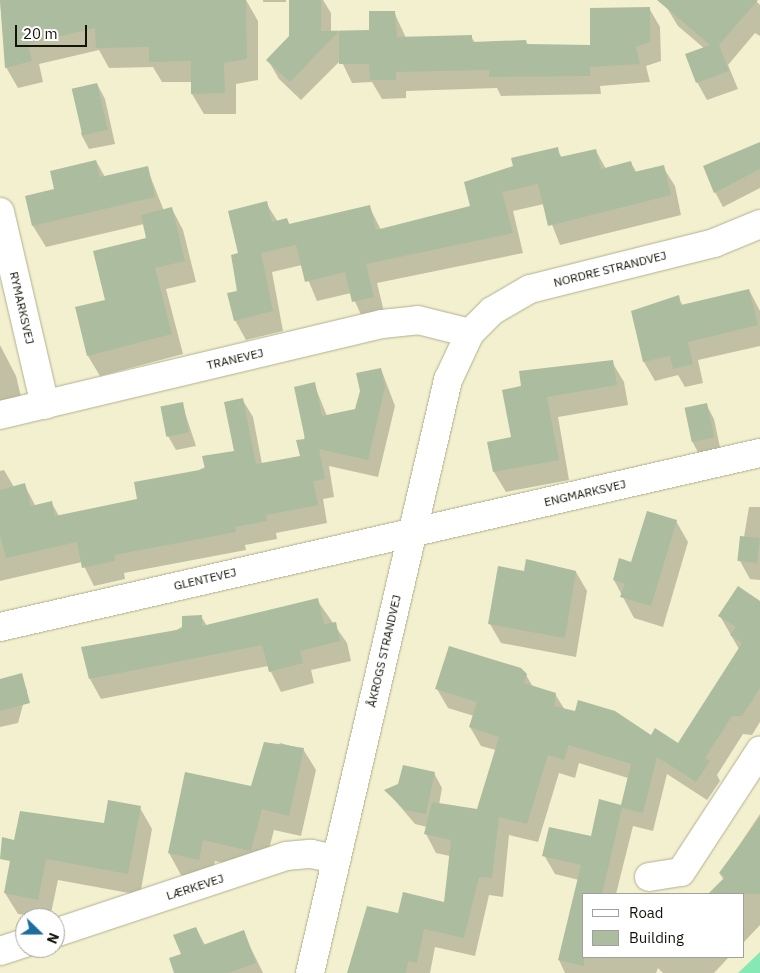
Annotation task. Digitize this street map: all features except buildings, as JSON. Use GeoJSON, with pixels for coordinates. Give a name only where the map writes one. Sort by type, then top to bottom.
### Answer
{"type":"FeatureCollection","features":[{"type":"Feature","properties":{"kind":"street","name":"RYMARKSVEJ"},"geometry":{"type":"LineString","coordinates":[[0,212],[45,405]]}},
{"type":"Feature","properties":{"kind":"street","name":"NORDRE STRANDVEJ"},"geometry":{"type":"LineString","coordinates":[[470,334],[492,311],[530,289],[714,243],[760,224]]}},
{"type":"Feature","properties":{"kind":"street","name":"TRANEVEJ"},"geometry":{"type":"LineString","coordinates":[[0,415],[382,324],[418,320],[470,334]]}},
{"type":"Feature","properties":{"kind":"street","name":"ÅKROGS STRANDVEJ"},"geometry":{"type":"LineString","coordinates":[[310,973],[448,380],[470,334]]}},
{"type":"Feature","properties":{"kind":"street","name":"ENGMARKSVEJ"},"geometry":{"type":"LineString","coordinates":[[411,534],[760,452]]}},
{"type":"Feature","properties":{"kind":"street","name":"GLENTEVEJ"},"geometry":{"type":"LineString","coordinates":[[0,628],[411,534]]}},
{"type":"Feature","properties":{"kind":"street"},"geometry":{"type":"LineString","coordinates":[[649,877],[681,872],[760,752]]}},
{"type":"Feature","properties":{"kind":"street","name":"LÆRKEVEJ"},"geometry":{"type":"LineString","coordinates":[[65,930],[286,856],[310,854],[337,859]]}},
{"type":"Feature","properties":{"kind":"street"},"geometry":{"type":"LineString","coordinates":[[0,951],[15,946]]}},
{"type":"Feature","properties":{"kind":"shaded area"},"geometry":{"type":"Polygon","coordinates":[[[760,952],[760,973],[738,973],[760,952]]]}}]}
